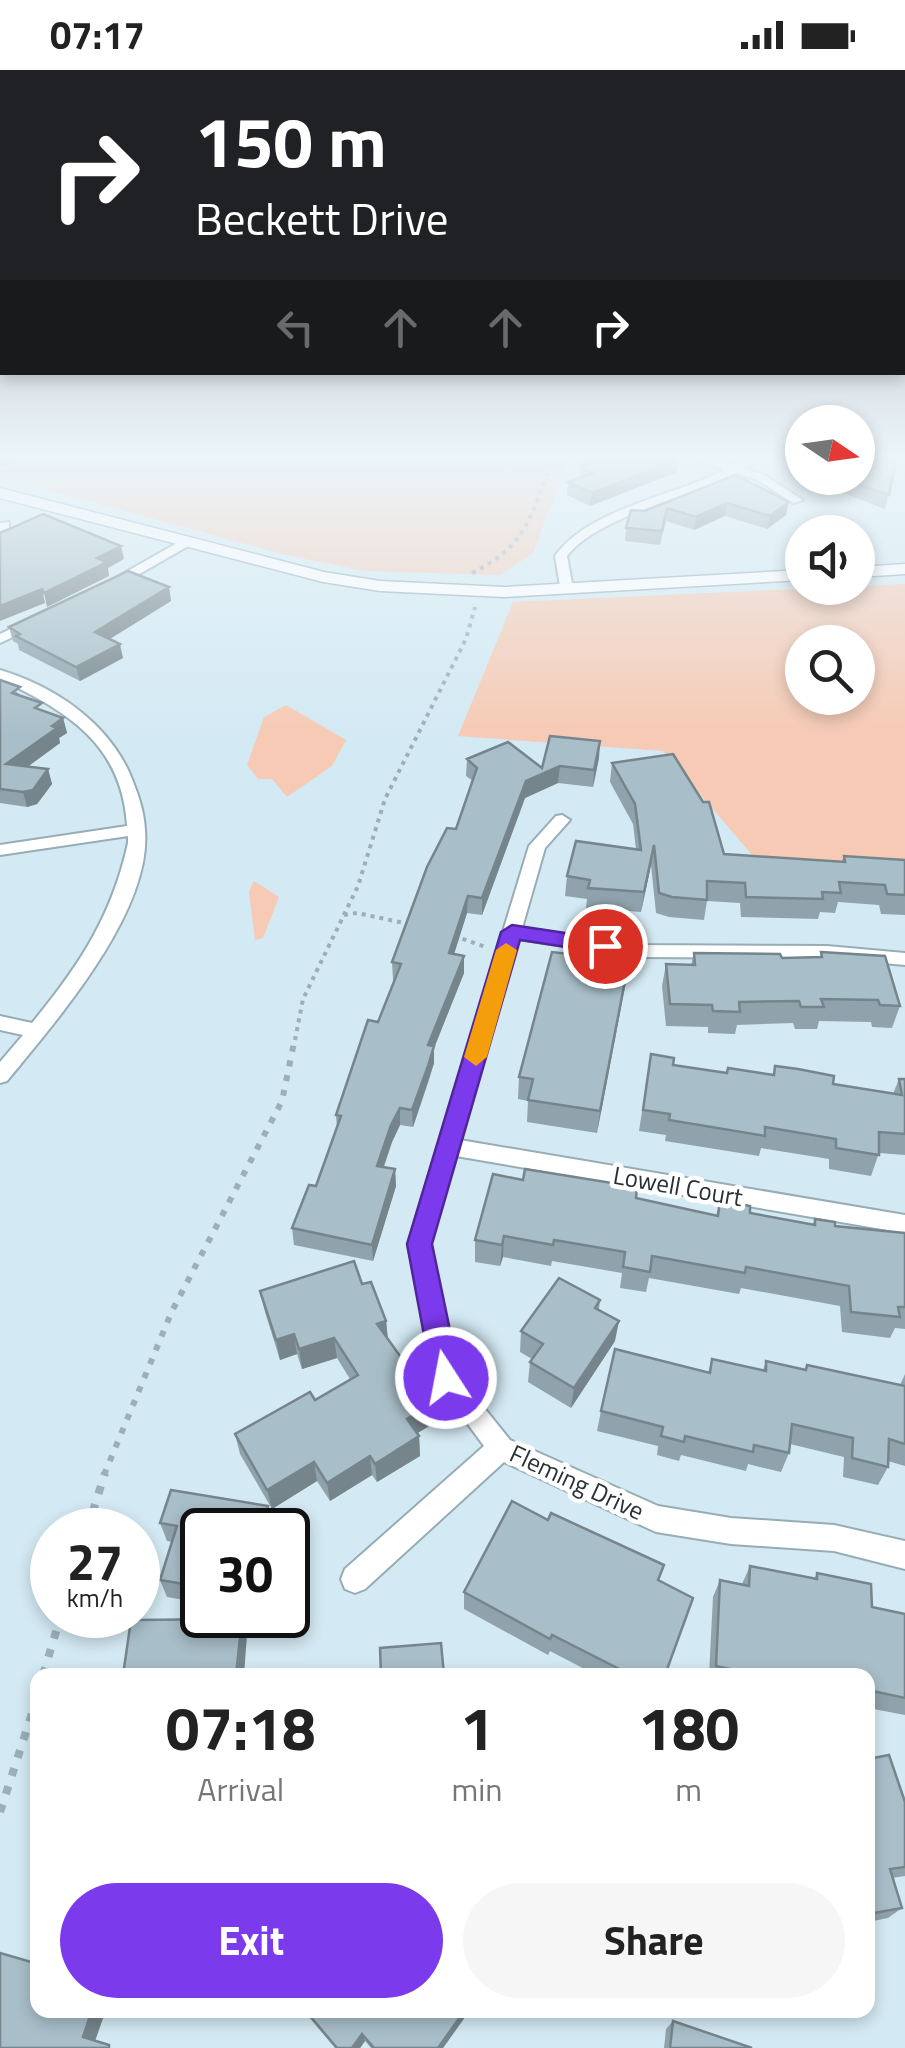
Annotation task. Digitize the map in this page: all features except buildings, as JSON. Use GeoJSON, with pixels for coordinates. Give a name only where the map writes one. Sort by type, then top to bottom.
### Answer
{"type":"FeatureCollection","features":[{"type":"Feature","properties":{"kind":"street"},"geometry":{"type":"LineString","coordinates":[[98,591],[167,552]]}},
{"type":"Feature","properties":{"kind":"street"},"geometry":{"type":"LineString","coordinates":[[228,552],[323,576],[433,591],[785,576]]}},
{"type":"Feature","properties":{"kind":"street"},"geometry":{"type":"LineString","coordinates":[[564,552],[560,556],[566,588]]}},
{"type":"Feature","properties":{"kind":"street"},"geometry":{"type":"LineString","coordinates":[[875,571],[905,569]]}},
{"type":"Feature","properties":{"kind":"street"},"geometry":{"type":"LineString","coordinates":[[0,639],[49,615]]}},
{"type":"Feature","properties":{"kind":"street"},"geometry":{"type":"LineString","coordinates":[[0,674],[33,689],[96,730],[128,779],[137,830],[130,878],[96,956],[0,1076]]}},
{"type":"Feature","properties":{"kind":"street","name":"Fleming Drive"},"geometry":{"type":"LineString","coordinates":[[562,820],[537,846],[420,1244],[446,1378],[502,1448],[656,1518],[731,1530],[834,1538],[905,1554]]}},
{"type":"Feature","properties":{"kind":"street"},"geometry":{"type":"LineString","coordinates":[[0,850],[137,830]]}},
{"type":"Feature","properties":{"kind":"street"},"geometry":{"type":"LineString","coordinates":[[509,941],[636,951],[827,952],[905,960]]}},
{"type":"Feature","properties":{"kind":"street"},"geometry":{"type":"LineString","coordinates":[[0,1024],[36,1031]]}},
{"type":"Feature","properties":{"kind":"street","name":"Lowell Court"},"geometry":{"type":"LineString","coordinates":[[450,1148],[905,1224]]}},
{"type":"Feature","properties":{"kind":"street"},"geometry":{"type":"LineString","coordinates":[[355,1579],[502,1448]]}},
{"type":"Feature","properties":{"kind":"path"},"geometry":{"type":"LineString","coordinates":[[467,578],[508,552]]}},
{"type":"Feature","properties":{"kind":"path"},"geometry":{"type":"LineString","coordinates":[[94,1508],[172,1312],[203,1246],[282,1102],[304,999],[358,886],[385,799],[473,624],[476,609],[471,602]]}},
{"type":"Feature","properties":{"kind":"path"},"geometry":{"type":"LineString","coordinates":[[344,915],[358,913],[415,926]]}},
{"type":"Feature","properties":{"kind":"path"},"geometry":{"type":"LineString","coordinates":[[446,933],[482,947],[509,941]]}},
{"type":"Feature","properties":{"kind":"path"},"geometry":{"type":"LineString","coordinates":[[45,1668],[54,1638]]}},
{"type":"Feature","properties":{"kind":"path"},"geometry":{"type":"LineString","coordinates":[[0,1812],[30,1720]]}},
{"type":"Feature","properties":{"kind":"shaded area"},"geometry":{"type":"Polygon","coordinates":[[[276,552],[533,552],[500,575],[365,571],[276,552]]]}},
{"type":"Feature","properties":{"kind":"shaded area"},"geometry":{"type":"Polygon","coordinates":[[[905,584],[905,866],[759,863],[663,751],[458,736],[513,602],[785,590],[785,605],[875,605],[875,585],[905,584]]]}},
{"type":"Feature","properties":{"kind":"shaded area"},"geometry":{"type":"Polygon","coordinates":[[[286,705],[346,740],[332,766],[287,797],[272,779],[258,779],[247,765],[264,717],[286,705]]]}},
{"type":"Feature","properties":{"kind":"shaded area"},"geometry":{"type":"Polygon","coordinates":[[[254,881],[279,897],[263,938],[255,940],[249,892],[254,881]]]}},
{"type":"Feature","properties":{"kind":"slow traffic"},"geometry":{"type":"LineString","coordinates":[[476,1057],[506,950]]}},
{"type":"Feature","properties":{"kind":"route"},"geometry":{"type":"LineString","coordinates":[[446,1378],[420,1244],[512,932],[605,946]]}}]}
